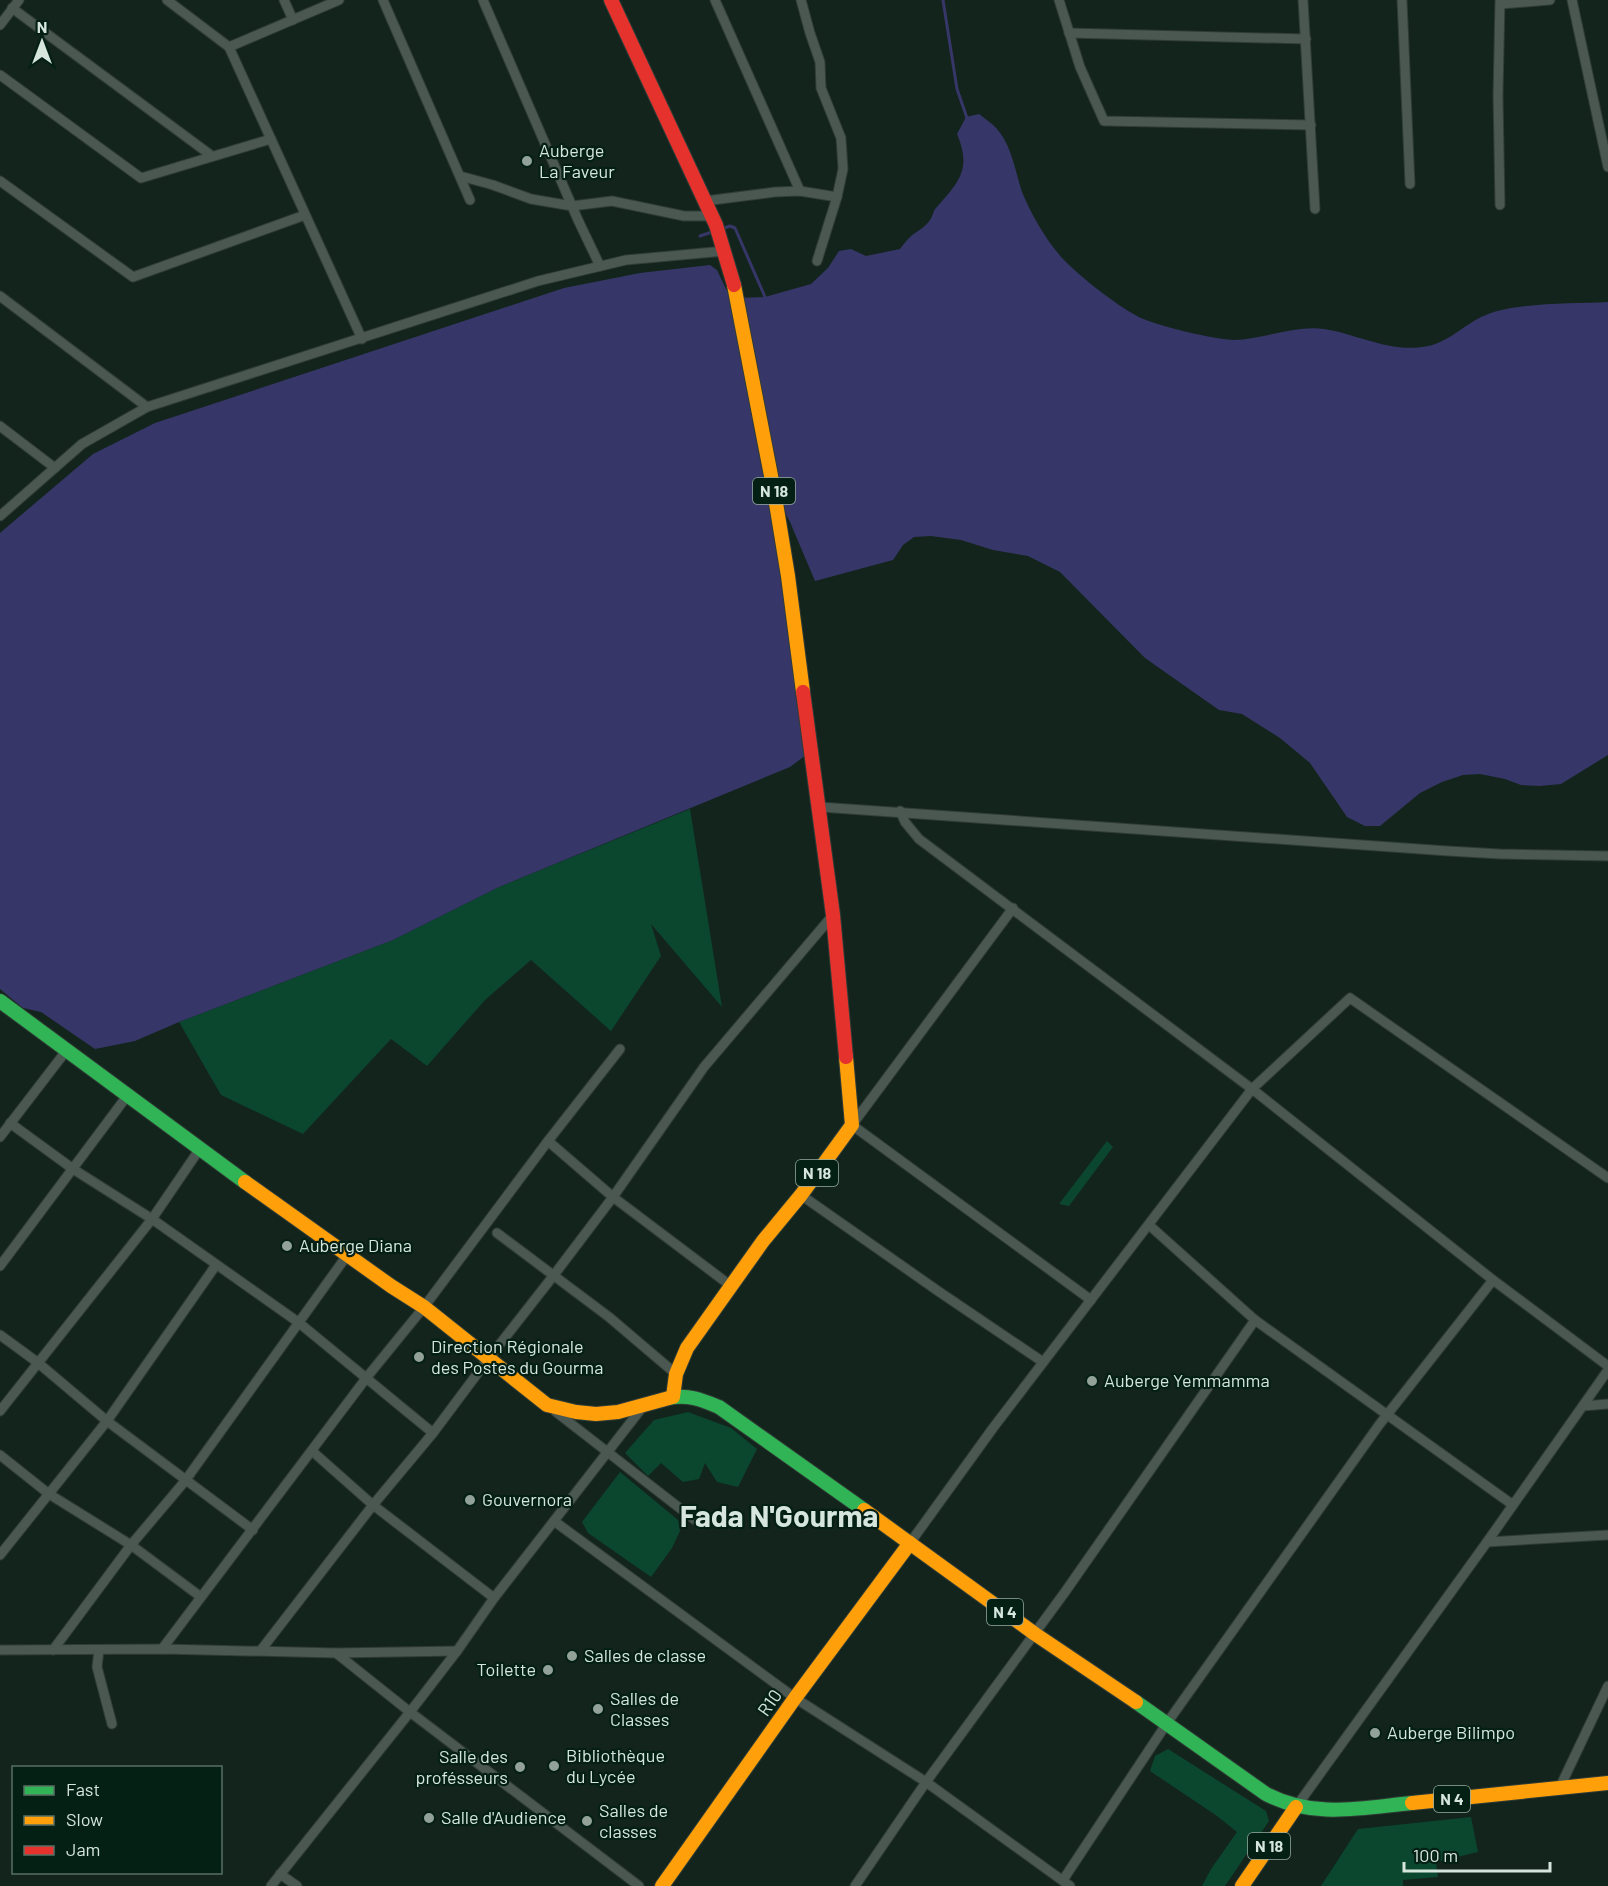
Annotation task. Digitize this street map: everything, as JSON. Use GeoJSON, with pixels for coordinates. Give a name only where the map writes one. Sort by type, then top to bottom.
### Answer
{"type":"FeatureCollection","features":[{"type":"Feature","properties":{"kind":"main road","name":"N 18"},"geometry":{"type":"LineString","coordinates":[[611,0],[716,226],[737,298],[788,576],[833,915],[852,1125],[687,1348],[676,1374],[673,1397]]}},
{"type":"Feature","properties":{"kind":"main road","name":"N 4"},"geometry":{"type":"LineString","coordinates":[[0,1001],[200,1150],[424,1307],[547,1406],[596,1414],[618,1412],[673,1397],[686,1396],[698,1398],[719,1407],[1035,1634],[1279,1802],[1313,1811],[1334,1811],[1608,1783]]}},
{"type":"Feature","properties":{"kind":"main road","name":"R10"},"geometry":{"type":"LineString","coordinates":[[662,1886],[795,1698],[910,1542]]}},
{"type":"Feature","properties":{"kind":"main road","name":"N 18"},"geometry":{"type":"LineString","coordinates":[[1242,1886],[1296,1807]]}},
{"type":"Feature","properties":{"kind":"street"},"geometry":{"type":"LineString","coordinates":[[0,25],[19,0]]}},
{"type":"Feature","properties":{"kind":"street"},"geometry":{"type":"LineString","coordinates":[[167,0],[229,47],[362,339]]}},
{"type":"Feature","properties":{"kind":"street"},"geometry":{"type":"LineString","coordinates":[[284,0],[293,20]]}},
{"type":"Feature","properties":{"kind":"street"},"geometry":{"type":"LineString","coordinates":[[229,47],[339,0]]}},
{"type":"Feature","properties":{"kind":"street"},"geometry":{"type":"LineString","coordinates":[[383,0],[470,200]]}},
{"type":"Feature","properties":{"kind":"street"},"geometry":{"type":"LineString","coordinates":[[483,0],[600,267]]}},
{"type":"Feature","properties":{"kind":"street"},"geometry":{"type":"LineString","coordinates":[[715,0],[800,191]]}},
{"type":"Feature","properties":{"kind":"street"},"geometry":{"type":"LineString","coordinates":[[801,0],[820,62],[821,88],[840,138],[843,169],[837,197],[817,261]]}},
{"type":"Feature","properties":{"kind":"street"},"geometry":{"type":"LineString","coordinates":[[1059,0],[1080,67],[1104,121],[1311,125]]}},
{"type":"Feature","properties":{"kind":"street"},"geometry":{"type":"LineString","coordinates":[[1303,0],[1315,209]]}},
{"type":"Feature","properties":{"kind":"street"},"geometry":{"type":"LineString","coordinates":[[1402,0],[1410,184]]}},
{"type":"Feature","properties":{"kind":"street"},"geometry":{"type":"LineString","coordinates":[[1500,205],[1498,95],[1501,2],[1550,0]]}},
{"type":"Feature","properties":{"kind":"street"},"geometry":{"type":"LineString","coordinates":[[1572,0],[1608,167]]}},
{"type":"Feature","properties":{"kind":"street"},"geometry":{"type":"LineString","coordinates":[[12,8],[212,156]]}},
{"type":"Feature","properties":{"kind":"street"},"geometry":{"type":"LineString","coordinates":[[1069,33],[1306,39]]}},
{"type":"Feature","properties":{"kind":"street"},"geometry":{"type":"LineString","coordinates":[[0,75],[141,178],[271,139]]}},
{"type":"Feature","properties":{"kind":"street"},"geometry":{"type":"LineString","coordinates":[[460,176],[531,199],[572,206],[612,201],[684,216],[716,226]]}},
{"type":"Feature","properties":{"kind":"street"},"geometry":{"type":"LineString","coordinates":[[0,181],[134,277],[305,215]]}},
{"type":"Feature","properties":{"kind":"street"},"geometry":{"type":"LineString","coordinates":[[705,201],[800,191],[837,197]]}},
{"type":"Feature","properties":{"kind":"street"},"geometry":{"type":"LineString","coordinates":[[0,516],[82,444],[147,407],[538,281],[626,260],[725,251]]}},
{"type":"Feature","properties":{"kind":"street"},"geometry":{"type":"LineString","coordinates":[[0,296],[147,407]]}},
{"type":"Feature","properties":{"kind":"street"},"geometry":{"type":"LineString","coordinates":[[0,426],[55,468]]}},
{"type":"Feature","properties":{"kind":"street"},"geometry":{"type":"LineString","coordinates":[[820,807],[1448,851],[1608,856]]}},
{"type":"Feature","properties":{"kind":"street"},"geometry":{"type":"LineString","coordinates":[[900,811],[905,822],[920,839],[1252,1089],[1608,1368],[1487,1542],[1296,1807]]}},
{"type":"Feature","properties":{"kind":"street"},"geometry":{"type":"LineString","coordinates":[[1013,908],[852,1125],[1091,1300]]}},
{"type":"Feature","properties":{"kind":"street"},"geometry":{"type":"LineString","coordinates":[[261,1650],[373,1505],[433,1433],[554,1275],[613,1197],[704,1066],[833,915]]}},
{"type":"Feature","properties":{"kind":"street"},"geometry":{"type":"LineString","coordinates":[[910,1542],[1043,1362],[1252,1089],[1350,998],[1608,1178]]}},
{"type":"Feature","properties":{"kind":"street"},"geometry":{"type":"LineString","coordinates":[[162,1649],[367,1377],[424,1307],[620,1049]]}},
{"type":"Feature","properties":{"kind":"street"},"geometry":{"type":"LineString","coordinates":[[0,1137],[66,1051]]}},
{"type":"Feature","properties":{"kind":"street"},"geometry":{"type":"LineString","coordinates":[[0,1266],[127,1096]]}},
{"type":"Feature","properties":{"kind":"street"},"geometry":{"type":"LineString","coordinates":[[10,1123],[73,1169],[152,1219],[298,1322],[433,1433]]}},
{"type":"Feature","properties":{"kind":"street"},"geometry":{"type":"LineString","coordinates":[[548,1141],[613,1197],[731,1286]]}},
{"type":"Feature","properties":{"kind":"street"},"geometry":{"type":"LineString","coordinates":[[0,1411],[152,1219],[200,1150]]}},
{"type":"Feature","properties":{"kind":"street"},"geometry":{"type":"LineString","coordinates":[[801,1195],[1043,1362]]}},
{"type":"Feature","properties":{"kind":"street"},"geometry":{"type":"LineString","coordinates":[[1149,1225],[1255,1320],[1513,1505]]}},
{"type":"Feature","properties":{"kind":"street"},"geometry":{"type":"LineString","coordinates":[[497,1233],[609,1317],[676,1374]]}},
{"type":"Feature","properties":{"kind":"street"},"geometry":{"type":"LineString","coordinates":[[53,1650],[131,1545],[185,1481],[348,1254]]}},
{"type":"Feature","properties":{"kind":"street"},"geometry":{"type":"LineString","coordinates":[[0,1555],[107,1421],[216,1265]]}},
{"type":"Feature","properties":{"kind":"street"},"geometry":{"type":"LineString","coordinates":[[554,1521],[795,1698],[926,1782],[1066,1883],[1167,1723],[1387,1414],[1493,1280]]}},
{"type":"Feature","properties":{"kind":"street"},"geometry":{"type":"LineString","coordinates":[[855,1886],[926,1782],[1035,1634],[1255,1320]]}},
{"type":"Feature","properties":{"kind":"street"},"geometry":{"type":"LineString","coordinates":[[0,1335],[37,1362],[107,1421],[253,1530]]}},
{"type":"Feature","properties":{"kind":"street"},"geometry":{"type":"LineString","coordinates":[[1583,1406],[1608,1404]]}},
{"type":"Feature","properties":{"kind":"street"},"geometry":{"type":"LineString","coordinates":[[547,1406],[695,1520]]}},
{"type":"Feature","properties":{"kind":"street"},"geometry":{"type":"LineString","coordinates":[[271,1886],[410,1712],[494,1598],[643,1406]]}},
{"type":"Feature","properties":{"kind":"street"},"geometry":{"type":"LineString","coordinates":[[312,1451],[373,1505],[494,1598]]}},
{"type":"Feature","properties":{"kind":"street"},"geometry":{"type":"LineString","coordinates":[[0,1455],[50,1494],[131,1545],[201,1597]]}},
{"type":"Feature","properties":{"kind":"street"},"geometry":{"type":"LineString","coordinates":[[1487,1542],[1608,1535]]}},
{"type":"Feature","properties":{"kind":"street"},"geometry":{"type":"LineString","coordinates":[[0,1650],[162,1649],[336,1653],[457,1650]]}},
{"type":"Feature","properties":{"kind":"street"},"geometry":{"type":"LineString","coordinates":[[99,1650],[97,1667],[112,1725]]}},
{"type":"Feature","properties":{"kind":"street"},"geometry":{"type":"LineString","coordinates":[[336,1653],[639,1886]]}},
{"type":"Feature","properties":{"kind":"street"},"geometry":{"type":"LineString","coordinates":[[1560,1787],[1608,1686]]}},
{"type":"Feature","properties":{"kind":"street"},"geometry":{"type":"LineString","coordinates":[[280,1874],[297,1886]]}},
{"type":"Feature","properties":{"kind":"green space"},"geometry":{"type":"Polygon","coordinates":[[[690,809],[722,1007],[651,924],[661,956],[611,1031],[531,960],[485,1000],[427,1066],[391,1039],[303,1134],[221,1095],[179,1022],[393,940],[499,887],[690,809]]]}},
{"type":"Feature","properties":{"kind":"green space"},"geometry":{"type":"Polygon","coordinates":[[[1107,1141],[1113,1147],[1069,1206],[1059,1204],[1107,1141]]]}},
{"type":"Feature","properties":{"kind":"green space"},"geometry":{"type":"Polygon","coordinates":[[[688,1412],[731,1428],[757,1449],[738,1487],[717,1482],[705,1463],[699,1479],[683,1482],[661,1463],[648,1476],[625,1453],[654,1420],[688,1412]]]}},
{"type":"Feature","properties":{"kind":"green space"},"geometry":{"type":"Polygon","coordinates":[[[620,1472],[678,1520],[680,1531],[672,1548],[651,1577],[588,1533],[582,1522],[620,1472]]]}},
{"type":"Feature","properties":{"kind":"green space"},"geometry":{"type":"Polygon","coordinates":[[[1168,1749],[1266,1811],[1269,1821],[1225,1886],[1202,1886],[1237,1832],[1150,1771],[1155,1756],[1168,1749]]]}},
{"type":"Feature","properties":{"kind":"green space"},"geometry":{"type":"Polygon","coordinates":[[[1471,1817],[1478,1852],[1436,1862],[1438,1877],[1403,1880],[1403,1886],[1321,1886],[1358,1829],[1471,1817]]]}},
{"type":"Feature","properties":{"kind":"shaded area"},"geometry":{"type":"Polygon","coordinates":[[[979,114],[1002,136],[1010,151],[1026,201],[1052,246],[1081,276],[1109,298],[1137,316],[1156,324],[1200,335],[1234,340],[1291,330],[1324,329],[1385,345],[1410,348],[1440,342],[1478,319],[1499,311],[1529,306],[1608,302],[1608,755],[1561,784],[1521,785],[1480,774],[1463,775],[1420,793],[1380,826],[1365,826],[1347,817],[1310,763],[1280,738],[1242,714],[1219,710],[1145,658],[1060,572],[1028,556],[993,550],[961,540],[931,536],[914,537],[903,545],[893,560],[815,581],[790,522],[775,494],[812,748],[790,767],[499,887],[393,940],[135,1041],[95,1049],[41,1012],[23,1008],[0,989],[0,533],[93,454],[155,423],[564,288],[640,273],[710,265],[717,270],[726,289],[737,298],[765,297],[811,284],[828,268],[839,251],[851,249],[866,256],[900,249],[909,238],[928,223],[935,209],[957,182],[963,166],[963,157],[957,134],[966,117],[979,114]]]}},
{"type":"Feature","properties":{"kind":"waterway"},"geometry":{"type":"LineString","coordinates":[[943,0],[957,89],[967,118]]}},
{"type":"Feature","properties":{"kind":"waterway"},"geometry":{"type":"LineString","coordinates":[[722,229],[730,226],[735,228],[765,297]]}},
{"type":"Feature","properties":{"kind":"waterway"},"geometry":{"type":"LineString","coordinates":[[700,236],[712,232]]}},
{"type":"Feature","properties":{"kind":"traffic: fast"},"geometry":{"type":"LineString","coordinates":[[0,1001],[245,1182]]}},
{"type":"Feature","properties":{"kind":"traffic: fast"},"geometry":{"type":"LineString","coordinates":[[669,1398],[689,1397],[719,1407],[864,1510]]}},
{"type":"Feature","properties":{"kind":"traffic: fast"},"geometry":{"type":"LineString","coordinates":[[1136,1702],[1266,1794],[1284,1802],[1302,1807],[1338,1810],[1412,1803]]}},
{"type":"Feature","properties":{"kind":"traffic: slow"},"geometry":{"type":"LineString","coordinates":[[734,285],[774,491],[803,692]]}},
{"type":"Feature","properties":{"kind":"traffic: slow"},"geometry":{"type":"LineString","coordinates":[[673,1397],[676,1374],[687,1348],[763,1241],[801,1195],[852,1125],[846,1057]]}},
{"type":"Feature","properties":{"kind":"traffic: slow"},"geometry":{"type":"LineString","coordinates":[[245,1182],[424,1307],[547,1405],[596,1414],[618,1412],[669,1398]]}},
{"type":"Feature","properties":{"kind":"traffic: slow"},"geometry":{"type":"LineString","coordinates":[[864,1510],[1035,1634],[1136,1702]]}},
{"type":"Feature","properties":{"kind":"traffic: slow"},"geometry":{"type":"LineString","coordinates":[[662,1886],[795,1698],[910,1543]]}},
{"type":"Feature","properties":{"kind":"traffic: slow"},"geometry":{"type":"LineString","coordinates":[[1412,1803],[1608,1783]]}},
{"type":"Feature","properties":{"kind":"traffic: slow"},"geometry":{"type":"LineString","coordinates":[[1242,1886],[1296,1807]]}},
{"type":"Feature","properties":{"kind":"traffic: jam"},"geometry":{"type":"LineString","coordinates":[[611,0],[716,225],[734,285]]}},
{"type":"Feature","properties":{"kind":"traffic: jam"},"geometry":{"type":"LineString","coordinates":[[803,692],[833,915],[846,1057]]}},
{"type":"Feature","properties":{"kind":"place","name":"Auberge La Faveur"},"geometry":{"type":"Point","coordinates":[527,161]}},
{"type":"Feature","properties":{"kind":"place","name":"Auberge Diana"},"geometry":{"type":"Point","coordinates":[287,1246]}},
{"type":"Feature","properties":{"kind":"place","name":"Direction Régionale des Postes du Gourma"},"geometry":{"type":"Point","coordinates":[419,1357]}},
{"type":"Feature","properties":{"kind":"place","name":"Auberge Yemmamma"},"geometry":{"type":"Point","coordinates":[1092,1381]}},
{"type":"Feature","properties":{"kind":"place","name":"Gouvernora"},"geometry":{"type":"Point","coordinates":[470,1500]}},
{"type":"Feature","properties":{"kind":"place","name":"Salles de classe"},"geometry":{"type":"Point","coordinates":[572,1656]}},
{"type":"Feature","properties":{"kind":"place","name":"Toilette"},"geometry":{"type":"Point","coordinates":[548,1670]}},
{"type":"Feature","properties":{"kind":"place","name":"Salles de Classes"},"geometry":{"type":"Point","coordinates":[598,1709]}},
{"type":"Feature","properties":{"kind":"place","name":"Auberge Bilimpo"},"geometry":{"type":"Point","coordinates":[1375,1733]}},
{"type":"Feature","properties":{"kind":"place","name":"Bibliothèque du Lycée"},"geometry":{"type":"Point","coordinates":[554,1766]}},
{"type":"Feature","properties":{"kind":"place","name":"Salle des profésseurs"},"geometry":{"type":"Point","coordinates":[520,1767]}},
{"type":"Feature","properties":{"kind":"place","name":"Salle d'Audience"},"geometry":{"type":"Point","coordinates":[429,1818]}},
{"type":"Feature","properties":{"kind":"place","name":"Salles de classes"},"geometry":{"type":"Point","coordinates":[587,1821]}},
{"type":"Feature","properties":{"kind":"district","name":"Fada N'Gourma"},"geometry":{"type":"Point","coordinates":[779,1517]}}]}
